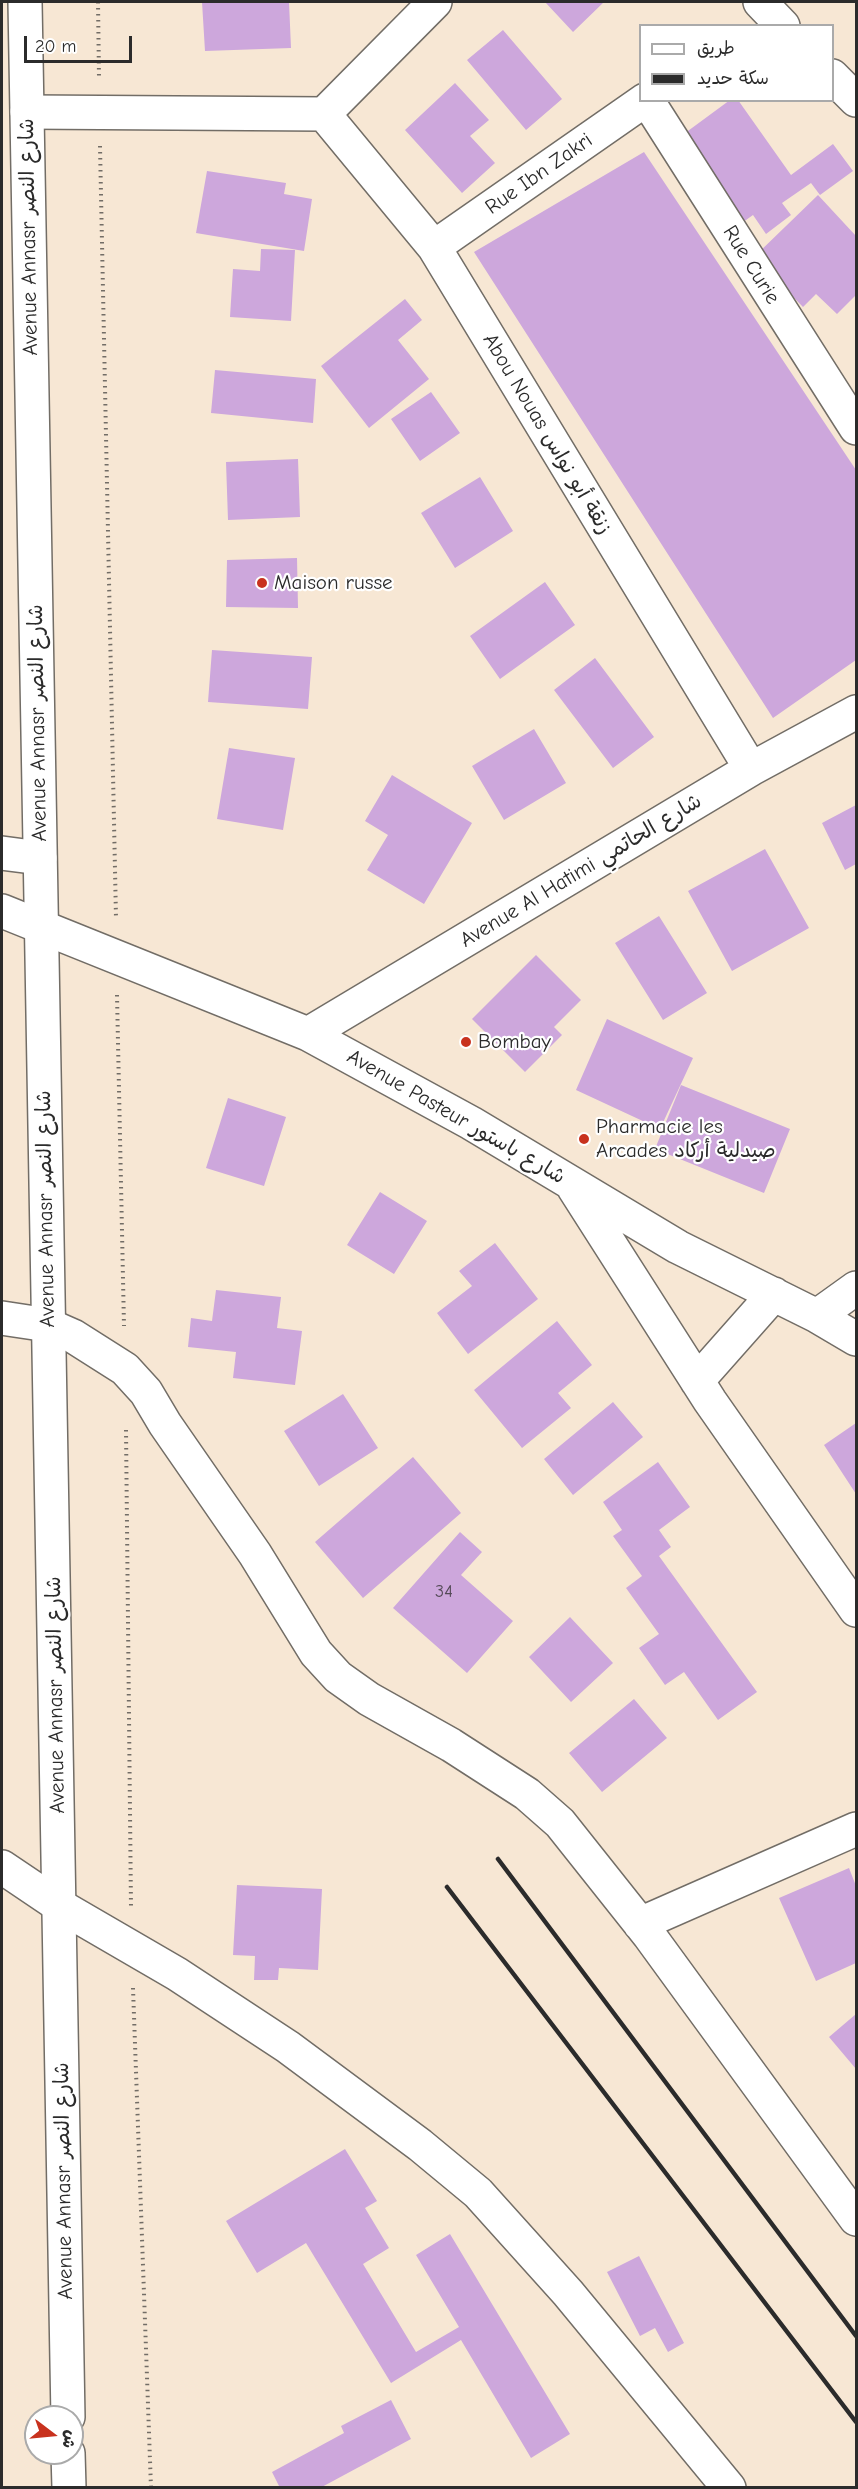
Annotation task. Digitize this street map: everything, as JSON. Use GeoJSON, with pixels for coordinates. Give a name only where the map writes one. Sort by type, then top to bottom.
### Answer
{"type":"FeatureCollection","features":[{"type":"Feature","properties":{"kind":"street","name":"Avenue Annasr شارع النصر"},"geometry":{"type":"LineString","coordinates":[[25,2],[68,2405]]}},
{"type":"Feature","properties":{"kind":"street"},"geometry":{"type":"LineString","coordinates":[[27,112],[324,114],[435,2]]}},
{"type":"Feature","properties":{"kind":"street"},"geometry":{"type":"LineString","coordinates":[[834,78],[856,100]]}},
{"type":"Feature","properties":{"kind":"street","name":"Rue Ibn Zakri"},"geometry":{"type":"LineString","coordinates":[[434,247],[643,102]]}},
{"type":"Feature","properties":{"kind":"street","name":"Rue Curie"},"geometry":{"type":"LineString","coordinates":[[647,102],[856,428]]}},
{"type":"Feature","properties":{"kind":"street","name":"Abou Nouas زنقة أبو نواس"},"geometry":{"type":"LineString","coordinates":[[324,114],[434,247],[751,769]]}},
{"type":"Feature","properties":{"kind":"street","name":"Avenue Al Hatimi شارع الحاتمي"},"geometry":{"type":"LineString","coordinates":[[308,1034],[751,769],[856,712]]}},
{"type":"Feature","properties":{"kind":"street"},"geometry":{"type":"LineString","coordinates":[[2,853],[40,858]]}},
{"type":"Feature","properties":{"kind":"street","name":"Avenue Pasteur شارع باستور"},"geometry":{"type":"LineString","coordinates":[[2,911],[308,1034],[471,1123],[678,1247],[817,1316],[856,1339]]}},
{"type":"Feature","properties":{"kind":"street"},"geometry":{"type":"LineString","coordinates":[[569,1181],[697,1381],[856,1610]]}},
{"type":"Feature","properties":{"kind":"street"},"geometry":{"type":"LineString","coordinates":[[817,1316],[856,1288]]}},
{"type":"Feature","properties":{"kind":"street"},"geometry":{"type":"LineString","coordinates":[[697,1381],[774,1294]]}},
{"type":"Feature","properties":{"kind":"street"},"geometry":{"type":"LineString","coordinates":[[2,1318],[48,1325],[73,1336],[125,1370],[146,1392],[165,1425],[255,1554],[316,1653],[338,1677],[369,1699],[451,1745],[527,1794],[560,1823],[640,1924],[856,2219]]}},
{"type":"Feature","properties":{"kind":"street"},"geometry":{"type":"LineString","coordinates":[[640,1924],[856,1829]]}},
{"type":"Feature","properties":{"kind":"street"},"geometry":{"type":"LineString","coordinates":[[2,1867],[60,1906],[132,1947],[288,2047],[420,2145],[477,2193],[575,2302],[729,2487]]}},
{"type":"Feature","properties":{"kind":"street"},"geometry":{"type":"LineString","coordinates":[[68,2465],[69,2487]]}},
{"type":"Feature","properties":{"kind":"path"},"geometry":{"type":"LineString","coordinates":[[98,2],[125,1370]]}},
{"type":"Feature","properties":{"kind":"path"},"geometry":{"type":"LineString","coordinates":[[126,1428],[132,1947],[151,2487]]}},
{"type":"Feature","properties":{"kind":"building"},"geometry":{"type":"Polygon","coordinates":[[[202,2],[289,2],[291,48],[205,51],[202,2]]]}},
{"type":"Feature","properties":{"kind":"building"},"geometry":{"type":"Polygon","coordinates":[[[545,2],[604,2],[573,32],[545,2]]]}},
{"type":"Feature","properties":{"kind":"building"},"geometry":{"type":"Polygon","coordinates":[[[503,30],[562,99],[526,130],[467,60],[503,30]]]}},
{"type":"Feature","properties":{"kind":"building"},"geometry":{"type":"Polygon","coordinates":[[[455,83],[489,120],[470,136],[495,163],[462,193],[405,130],[455,83]]]}},
{"type":"Feature","properties":{"kind":"building"},"geometry":{"type":"Polygon","coordinates":[[[727,102],[739,102],[791,175],[833,144],[853,171],[820,195],[811,183],[782,203],[791,215],[766,234],[753,215],[739,225],[677,139],[727,102]]]}},
{"type":"Feature","properties":{"kind":"building"},"geometry":{"type":"Polygon","coordinates":[[[644,152],[856,470],[856,660],[773,718],[474,252],[644,152]]]}},
{"type":"Feature","properties":{"kind":"building"},"geometry":{"type":"Polygon","coordinates":[[[207,171],[286,183],[284,194],[312,199],[304,251],[196,233],[207,171]]]}},
{"type":"Feature","properties":{"kind":"building"},"geometry":{"type":"Polygon","coordinates":[[[818,195],[856,236],[856,295],[837,314],[816,294],[803,307],[754,257],[818,195]]]}},
{"type":"Feature","properties":{"kind":"building"},"geometry":{"type":"Polygon","coordinates":[[[261,249],[295,250],[291,321],[230,317],[233,269],[260,271],[261,249]]]}},
{"type":"Feature","properties":{"kind":"building"},"geometry":{"type":"Polygon","coordinates":[[[405,299],[422,320],[398,340],[429,379],[369,428],[321,366],[405,299]]]}},
{"type":"Feature","properties":{"kind":"building"},"geometry":{"type":"Polygon","coordinates":[[[215,370],[316,379],[313,423],[211,413],[215,370]]]}},
{"type":"Feature","properties":{"kind":"building"},"geometry":{"type":"Polygon","coordinates":[[[431,392],[460,433],[420,461],[391,419],[431,392]]]}},
{"type":"Feature","properties":{"kind":"building"},"geometry":{"type":"Polygon","coordinates":[[[298,459],[300,517],[228,520],[226,462],[298,459]]]}},
{"type":"Feature","properties":{"kind":"building"},"geometry":{"type":"Polygon","coordinates":[[[480,477],[513,531],[455,568],[421,513],[480,477]]]}},
{"type":"Feature","properties":{"kind":"building","name":"Maison russe"},"geometry":{"type":"Polygon","coordinates":[[[297,558],[298,608],[226,607],[227,560],[297,558]]]}},
{"type":"Feature","properties":{"kind":"building"},"geometry":{"type":"Polygon","coordinates":[[[545,582],[575,625],[500,679],[470,636],[545,582]]]}},
{"type":"Feature","properties":{"kind":"building"},"geometry":{"type":"Polygon","coordinates":[[[212,650],[312,657],[308,709],[208,702],[212,650]]]}},
{"type":"Feature","properties":{"kind":"building"},"geometry":{"type":"Polygon","coordinates":[[[595,658],[654,737],[613,768],[554,690],[595,658]]]}},
{"type":"Feature","properties":{"kind":"building"},"geometry":{"type":"Polygon","coordinates":[[[534,729],[566,783],[504,820],[472,766],[534,729]]]}},
{"type":"Feature","properties":{"kind":"building"},"geometry":{"type":"Polygon","coordinates":[[[229,748],[295,758],[283,830],[217,819],[229,748]]]}},
{"type":"Feature","properties":{"kind":"building"},"geometry":{"type":"Polygon","coordinates":[[[392,775],[472,823],[424,904],[367,870],[388,835],[365,821],[392,775]]]}},
{"type":"Feature","properties":{"kind":"building"},"geometry":{"type":"Polygon","coordinates":[[[856,805],[856,864],[845,870],[822,823],[856,805]]]}},
{"type":"Feature","properties":{"kind":"building"},"geometry":{"type":"Polygon","coordinates":[[[765,849],[809,928],[732,971],[688,891],[765,849]]]}},
{"type":"Feature","properties":{"kind":"building"},"geometry":{"type":"Polygon","coordinates":[[[659,916],[707,993],[663,1020],[615,943],[659,916]]]}},
{"type":"Feature","properties":{"kind":"building"},"geometry":{"type":"Polygon","coordinates":[[[536,955],[581,1000],[554,1027],[562,1035],[525,1072],[472,1019],[536,955]]]}},
{"type":"Feature","properties":{"kind":"building"},"geometry":{"type":"Polygon","coordinates":[[[607,1019],[693,1058],[660,1129],[576,1090],[607,1019]]]}},
{"type":"Feature","properties":{"kind":"building"},"geometry":{"type":"Polygon","coordinates":[[[681,1085],[790,1129],[764,1193],[655,1149],[681,1085]]]}},
{"type":"Feature","properties":{"kind":"building"},"geometry":{"type":"Polygon","coordinates":[[[228,1098],[286,1117],[264,1186],[206,1168],[228,1098]]]}},
{"type":"Feature","properties":{"kind":"building"},"geometry":{"type":"Polygon","coordinates":[[[380,1192],[427,1221],[394,1274],[347,1245],[380,1192]]]}},
{"type":"Feature","properties":{"kind":"building"},"geometry":{"type":"Polygon","coordinates":[[[495,1243],[538,1299],[468,1354],[437,1313],[472,1286],[459,1271],[495,1243]]]}},
{"type":"Feature","properties":{"kind":"building"},"geometry":{"type":"Polygon","coordinates":[[[216,1290],[281,1297],[277,1328],[302,1331],[295,1385],[233,1378],[236,1352],[188,1347],[191,1318],[212,1321],[216,1290]]]}},
{"type":"Feature","properties":{"kind":"building"},"geometry":{"type":"Polygon","coordinates":[[[557,1321],[592,1365],[558,1393],[571,1408],[522,1448],[474,1390],[557,1321]]]}},
{"type":"Feature","properties":{"kind":"building"},"geometry":{"type":"Polygon","coordinates":[[[343,1394],[378,1448],[319,1486],[284,1431],[343,1394]]]}},
{"type":"Feature","properties":{"kind":"building"},"geometry":{"type":"Polygon","coordinates":[[[613,1402],[643,1437],[573,1495],[544,1459],[613,1402]]]}},
{"type":"Feature","properties":{"kind":"building"},"geometry":{"type":"Polygon","coordinates":[[[856,1423],[856,1494],[824,1445],[856,1423]]]}},
{"type":"Feature","properties":{"kind":"building"},"geometry":{"type":"Polygon","coordinates":[[[413,1457],[461,1513],[363,1598],[315,1542],[413,1457]]]}},
{"type":"Feature","properties":{"kind":"building"},"geometry":{"type":"Polygon","coordinates":[[[658,1462],[690,1507],[659,1530],[671,1547],[659,1556],[757,1692],[718,1720],[684,1672],[665,1685],[639,1648],[659,1634],[626,1588],[642,1576],[613,1536],[622,1530],[603,1502],[658,1462]]]}},
{"type":"Feature","properties":{"kind":"building"},"geometry":{"type":"Polygon","coordinates":[[[460,1532],[482,1552],[461,1575],[513,1621],[467,1673],[393,1608],[460,1532]]]}},
{"type":"Feature","properties":{"kind":"building"},"geometry":{"type":"Polygon","coordinates":[[[570,1617],[613,1663],[571,1702],[529,1657],[570,1617]]]}},
{"type":"Feature","properties":{"kind":"building"},"geometry":{"type":"Polygon","coordinates":[[[634,1699],[667,1738],[602,1792],[569,1753],[634,1699]]]}},
{"type":"Feature","properties":{"kind":"building"},"geometry":{"type":"Polygon","coordinates":[[[849,1868],[856,1886],[856,1963],[816,1981],[779,1898],[849,1868]]]}},
{"type":"Feature","properties":{"kind":"building"},"geometry":{"type":"Polygon","coordinates":[[[237,1885],[322,1889],[318,1970],[279,1968],[278,1980],[254,1980],[255,1956],[233,1955],[237,1885]]]}},
{"type":"Feature","properties":{"kind":"building"},"geometry":{"type":"Polygon","coordinates":[[[856,2014],[856,2069],[829,2037],[856,2014]]]}},
{"type":"Feature","properties":{"kind":"building"},"geometry":{"type":"Polygon","coordinates":[[[345,2149],[377,2201],[365,2208],[389,2248],[363,2264],[416,2352],[459,2327],[416,2255],[450,2234],[570,2434],[531,2458],[461,2340],[391,2383],[306,2243],[257,2273],[226,2221],[345,2149]]]}},
{"type":"Feature","properties":{"kind":"building"},"geometry":{"type":"Polygon","coordinates":[[[639,2256],[684,2343],[668,2352],[655,2328],[640,2336],[607,2272],[639,2256]]]}},
{"type":"Feature","properties":{"kind":"building"},"geometry":{"type":"Polygon","coordinates":[[[391,2400],[411,2439],[320,2488],[280,2488],[272,2472],[344,2433],[341,2426],[391,2400]]]}},
{"type":"Feature","properties":{"kind":"railway"},"geometry":{"type":"LineString","coordinates":[[498,1859],[856,2336]]}},
{"type":"Feature","properties":{"kind":"railway"},"geometry":{"type":"LineString","coordinates":[[447,1887],[856,2422]]}},
{"type":"Feature","properties":{"kind":"place","name":"Maison russe"},"geometry":{"type":"Point","coordinates":[262,583]}},
{"type":"Feature","properties":{"kind":"place","name":"Bombay"},"geometry":{"type":"Point","coordinates":[466,1042]}},
{"type":"Feature","properties":{"kind":"place","name":"Pharmacie les Arcades صيدلية أركاد"},"geometry":{"type":"Point","coordinates":[584,1139]}}]}
